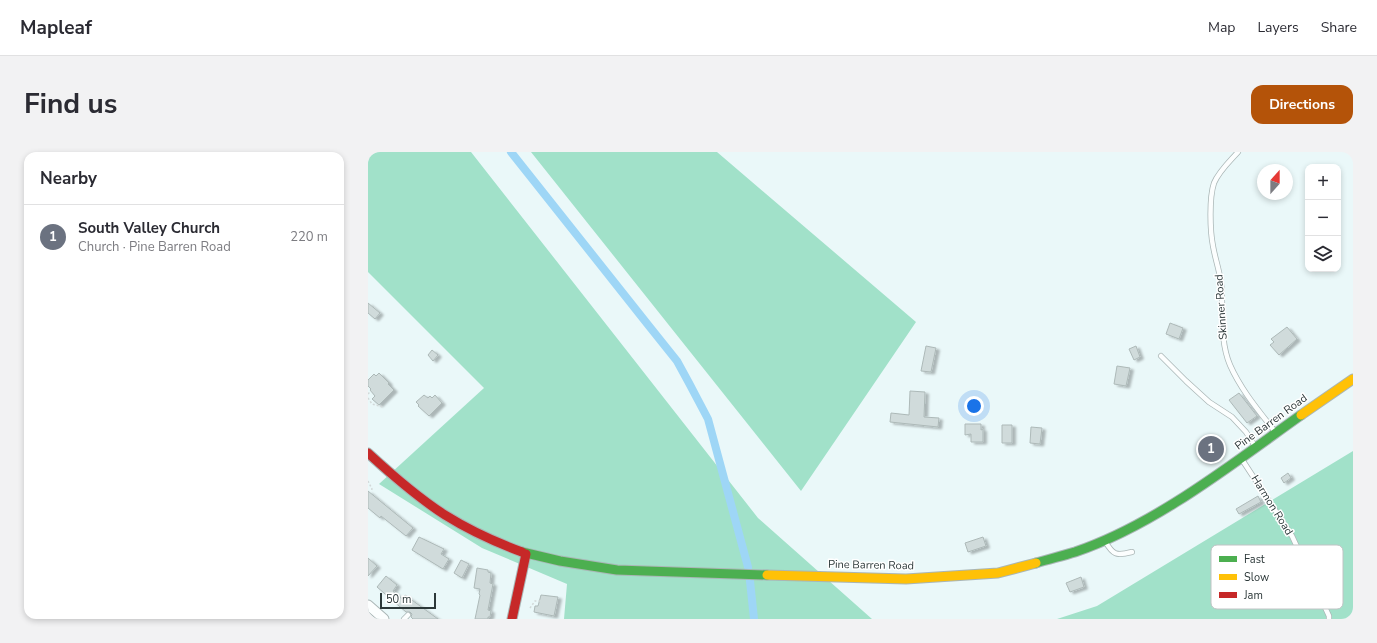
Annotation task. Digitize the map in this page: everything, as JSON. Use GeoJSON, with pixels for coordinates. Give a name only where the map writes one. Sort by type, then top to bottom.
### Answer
{"type":"FeatureCollection","features":[{"type":"Feature","properties":{"kind":"main road","name":"Pine Barren Road"},"geometry":{"type":"LineString","coordinates":[[368,453],[400,482],[445,515],[493,541],[526,554],[560,561],[617,570],[906,579],[998,573],[1075,552],[1120,533],[1171,506],[1353,379]]}},
{"type":"Feature","properties":{"kind":"main road"},"geometry":{"type":"LineString","coordinates":[[512,619],[526,554]]}},
{"type":"Feature","properties":{"kind":"street"},"geometry":{"type":"LineString","coordinates":[[368,605],[384,619]]}},
{"type":"Feature","properties":{"kind":"lane","name":"Skinner Road"},"geometry":{"type":"LineString","coordinates":[[1238,152],[1218,175],[1214,184],[1212,197],[1211,230],[1221,283],[1222,329],[1224,344],[1230,364],[1240,386],[1276,433]]}},
{"type":"Feature","properties":{"kind":"lane"},"geometry":{"type":"LineString","coordinates":[[1161,356],[1209,402],[1232,417],[1246,432],[1255,448]]}},
{"type":"Feature","properties":{"kind":"lane","name":"Harmon Road"},"geometry":{"type":"LineString","coordinates":[[1241,458],[1292,536],[1296,545]]}},
{"type":"Feature","properties":{"kind":"lane"},"geometry":{"type":"LineString","coordinates":[[1104,540],[1111,551],[1116,554],[1120,555],[1132,552]]}},
{"type":"Feature","properties":{"kind":"lane","name":"Harmon Road"},"geometry":{"type":"LineString","coordinates":[[1326,609],[1329,616],[1328,619]]}},
{"type":"Feature","properties":{"kind":"lane"},"geometry":{"type":"LineString","coordinates":[[404,619],[408,614]]}},
{"type":"Feature","properties":{"kind":"path"},"geometry":{"type":"LineString","coordinates":[[368,394],[371,391]]}},
{"type":"Feature","properties":{"kind":"path"},"geometry":{"type":"LineString","coordinates":[[368,398],[372,404],[383,407]]}},
{"type":"Feature","properties":{"kind":"path"},"geometry":{"type":"LineString","coordinates":[[368,481],[372,489],[370,491]]}},
{"type":"Feature","properties":{"kind":"path"},"geometry":{"type":"LineString","coordinates":[[530,608],[535,601],[540,601]]}},
{"type":"Feature","properties":{"kind":"green space"},"geometry":{"type":"Polygon","coordinates":[[[368,152],[471,152],[758,518],[872,619],[564,619],[567,584],[482,548],[379,484],[484,388],[368,272],[368,152]]]}},
{"type":"Feature","properties":{"kind":"green space"},"geometry":{"type":"Polygon","coordinates":[[[531,152],[717,152],[916,322],[801,491],[531,152]]]}},
{"type":"Feature","properties":{"kind":"green space"},"geometry":{"type":"Polygon","coordinates":[[[1353,451],[1353,619],[1057,619],[1097,606],[1353,451]]]}},
{"type":"Feature","properties":{"kind":"building"},"geometry":{"type":"Polygon","coordinates":[[[368,303],[380,313],[375,319],[368,313],[368,303]]]}},
{"type":"Feature","properties":{"kind":"building"},"geometry":{"type":"Polygon","coordinates":[[[1170,323],[1183,328],[1179,339],[1166,334],[1170,323]]]}},
{"type":"Feature","properties":{"kind":"building"},"geometry":{"type":"Polygon","coordinates":[[[1287,327],[1297,339],[1279,355],[1270,345],[1274,342],[1271,339],[1287,327]]]}},
{"type":"Feature","properties":{"kind":"building"},"geometry":{"type":"Polygon","coordinates":[[[926,346],[936,348],[931,372],[921,371],[926,346]]]}},
{"type":"Feature","properties":{"kind":"building"},"geometry":{"type":"Polygon","coordinates":[[[1136,346],[1140,357],[1134,360],[1129,349],[1136,346]]]}},
{"type":"Feature","properties":{"kind":"building"},"geometry":{"type":"Polygon","coordinates":[[[432,350],[438,355],[433,361],[428,355],[432,350]]]}},
{"type":"Feature","properties":{"kind":"building"},"geometry":{"type":"Polygon","coordinates":[[[1117,366],[1130,368],[1126,386],[1114,384],[1117,366]]]}},
{"type":"Feature","properties":{"kind":"building"},"geometry":{"type":"Polygon","coordinates":[[[379,373],[394,390],[379,405],[372,399],[375,396],[368,386],[368,380],[374,374],[376,376],[379,373]]]}},
{"type":"Feature","properties":{"kind":"building"},"geometry":{"type":"Polygon","coordinates":[[[910,391],[925,392],[924,417],[939,418],[938,427],[890,422],[891,413],[909,415],[910,391]]]}},
{"type":"Feature","properties":{"kind":"building"},"geometry":{"type":"Polygon","coordinates":[[[1239,393],[1257,416],[1247,423],[1229,400],[1239,393]]]}},
{"type":"Feature","properties":{"kind":"building"},"geometry":{"type":"Polygon","coordinates":[[[424,395],[428,398],[430,396],[432,398],[435,395],[442,403],[429,416],[418,406],[419,405],[416,402],[424,395]]]}},
{"type":"Feature","properties":{"kind":"building"},"geometry":{"type":"Polygon","coordinates":[[[965,424],[981,424],[981,430],[983,429],[983,442],[971,442],[971,434],[965,435],[965,424]]]}},
{"type":"Feature","properties":{"kind":"building"},"geometry":{"type":"Polygon","coordinates":[[[1002,425],[1012,425],[1012,443],[1002,443],[1002,425]]]}},
{"type":"Feature","properties":{"kind":"building"},"geometry":{"type":"Polygon","coordinates":[[[1031,427],[1042,428],[1040,444],[1030,443],[1031,427]]]}},
{"type":"Feature","properties":{"kind":"building"},"geometry":{"type":"Polygon","coordinates":[[[1288,473],[1291,478],[1284,483],[1281,478],[1288,473]]]}},
{"type":"Feature","properties":{"kind":"building"},"geometry":{"type":"Polygon","coordinates":[[[368,491],[413,528],[406,536],[381,516],[380,518],[368,508],[368,491]]]}},
{"type":"Feature","properties":{"kind":"building"},"geometry":{"type":"Polygon","coordinates":[[[1258,496],[1261,502],[1239,514],[1236,509],[1258,496]]]}},
{"type":"Feature","properties":{"kind":"building"},"geometry":{"type":"Polygon","coordinates":[[[419,537],[444,549],[441,554],[449,559],[443,569],[412,550],[419,537]]]}},
{"type":"Feature","properties":{"kind":"building"},"geometry":{"type":"Polygon","coordinates":[[[983,537],[986,546],[968,552],[965,543],[983,537]]]}},
{"type":"Feature","properties":{"kind":"building"},"geometry":{"type":"Polygon","coordinates":[[[368,558],[377,566],[368,576],[368,558]]]}},
{"type":"Feature","properties":{"kind":"building"},"geometry":{"type":"Polygon","coordinates":[[[461,560],[469,564],[462,578],[454,573],[461,560]]]}},
{"type":"Feature","properties":{"kind":"building"},"geometry":{"type":"Polygon","coordinates":[[[477,568],[488,570],[488,572],[491,573],[490,583],[493,584],[488,610],[491,611],[488,619],[475,619],[480,595],[480,589],[474,588],[477,568]]]}},
{"type":"Feature","properties":{"kind":"building"},"geometry":{"type":"Polygon","coordinates":[[[386,576],[397,585],[393,591],[402,599],[405,595],[438,619],[413,619],[410,612],[406,612],[377,587],[386,576]]]}},
{"type":"Feature","properties":{"kind":"building"},"geometry":{"type":"Polygon","coordinates":[[[1081,577],[1084,587],[1070,592],[1066,583],[1081,577]]]}},
{"type":"Feature","properties":{"kind":"building"},"geometry":{"type":"Polygon","coordinates":[[[541,595],[558,597],[554,616],[534,612],[535,606],[538,606],[541,595]]]}},
{"type":"Feature","properties":{"kind":"waterway"},"geometry":{"type":"LineString","coordinates":[[511,152],[677,361],[708,419],[748,567]]}},
{"type":"Feature","properties":{"kind":"waterway"},"geometry":{"type":"LineString","coordinates":[[750,581],[754,619]]}},
{"type":"Feature","properties":{"kind":"traffic: fast"},"geometry":{"type":"LineString","coordinates":[[1036,563],[1075,552],[1105,540],[1163,510],[1220,473],[1301,415]]}},
{"type":"Feature","properties":{"kind":"traffic: fast"},"geometry":{"type":"LineString","coordinates":[[522,552],[560,561],[617,570],[767,575]]}},
{"type":"Feature","properties":{"kind":"traffic: slow"},"geometry":{"type":"LineString","coordinates":[[1301,415],[1353,379]]}},
{"type":"Feature","properties":{"kind":"traffic: slow"},"geometry":{"type":"LineString","coordinates":[[767,575],[906,579],[998,573],[1036,563]]}},
{"type":"Feature","properties":{"kind":"traffic: jam"},"geometry":{"type":"LineString","coordinates":[[368,453],[405,486],[445,515],[463,526],[522,552]]}},
{"type":"Feature","properties":{"kind":"traffic: jam"},"geometry":{"type":"LineString","coordinates":[[512,619],[526,554]]}},
{"type":"Feature","properties":{"kind":"place","name":"South Valley Church"},"geometry":{"type":"Point","coordinates":[1211,449]}}]}
